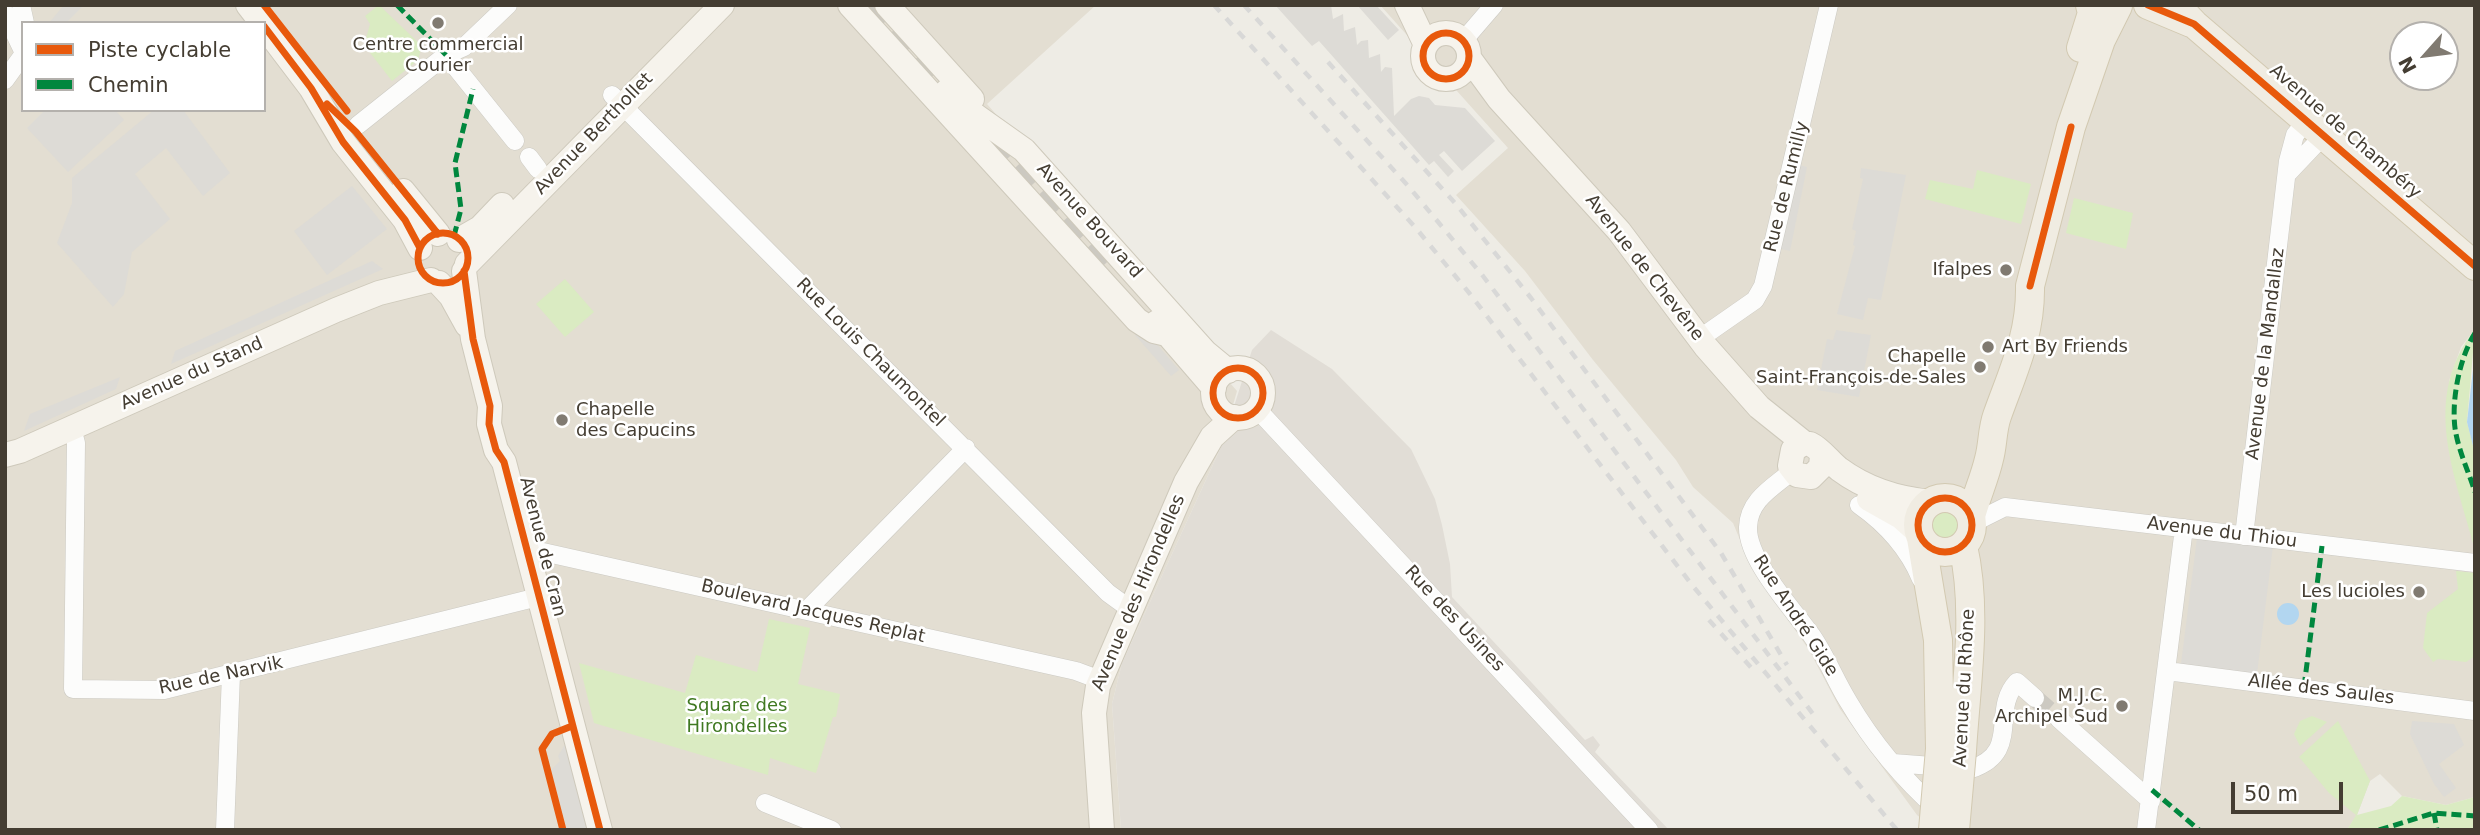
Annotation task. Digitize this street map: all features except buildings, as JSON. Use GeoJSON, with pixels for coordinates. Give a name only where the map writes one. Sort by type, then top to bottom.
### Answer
{"type":"FeatureCollection","features":[{"type":"Feature","properties":{"kind":"main road"},"geometry":{"type":"LineString","coordinates":[[248,5],[261,21]]}},
{"type":"Feature","properties":{"kind":"main road","name":"Avenue Berthollet"},"geometry":{"type":"LineString","coordinates":[[466,268],[704,5]]}},
{"type":"Feature","properties":{"kind":"main road","name":"Avenue Berthollet"},"geometry":{"type":"LineString","coordinates":[[434,257],[480,228],[533,163],[617,100],[722,5]]}},
{"type":"Feature","properties":{"kind":"main road"},"geometry":{"type":"LineString","coordinates":[[850,5],[1137,320],[1154,331],[1167,334]]}},
{"type":"Feature","properties":{"kind":"main road"},"geometry":{"type":"LineString","coordinates":[[887,5],[971,97],[1034,142],[1138,256],[1142,279]]}},
{"type":"Feature","properties":{"kind":"main road","name":"Avenue de Chevêne"},"geometry":{"type":"LineString","coordinates":[[1410,5],[1607,218],[1699,340],[1804,460],[1893,496],[1936,500]]}},
{"type":"Feature","properties":{"kind":"main road","name":"Avenue du Rhône"},"geometry":{"type":"LineString","coordinates":[[2071,127],[2074,78],[2092,13],[2090,5]]}},
{"type":"Feature","properties":{"kind":"main road"},"geometry":{"type":"LineString","coordinates":[[2100,5],[2119,6]]}},
{"type":"Feature","properties":{"kind":"main road","name":"Avenue de Chambéry"},"geometry":{"type":"LineString","coordinates":[[2148,5],[2185,15],[2475,265]]}},
{"type":"Feature","properties":{"kind":"main road","name":"Avenue du Rhône"},"geometry":{"type":"LineString","coordinates":[[1936,500],[1961,478],[1995,425],[2012,381],[2031,310],[2030,286],[2071,127],[2101,40],[2119,6]]}},
{"type":"Feature","properties":{"kind":"main road"},"geometry":{"type":"LineString","coordinates":[[266,28],[311,88],[343,142],[434,257],[455,280],[466,268]]}},
{"type":"Feature","properties":{"kind":"main road","name":"Avenue Bouvard"},"geometry":{"type":"LineString","coordinates":[[939,83],[962,106],[1024,150],[1205,352],[1219,387]]}},
{"type":"Feature","properties":{"kind":"main road","name":"Avenue de Cran"},"geometry":{"type":"LineString","coordinates":[[473,338],[434,257],[465,247],[473,338],[490,406],[501,420],[507,446],[504,462],[600,830]]}},
{"type":"Feature","properties":{"kind":"main road","name":"Avenue du Stand"},"geometry":{"type":"LineString","coordinates":[[5,455],[379,293],[434,257]]}},
{"type":"Feature","properties":{"kind":"main road","name":"Avenue Bouvard"},"geometry":{"type":"LineString","coordinates":[[1105,264],[1167,334],[1219,387]]}},
{"type":"Feature","properties":{"kind":"main road"},"geometry":{"type":"LineString","coordinates":[[1244,369],[1259,379],[1263,398],[1257,409],[1247,416],[1234,417],[1222,412],[1219,387],[1244,369]]}},
{"type":"Feature","properties":{"kind":"main road","name":"Avenue des Hirondelles"},"geometry":{"type":"LineString","coordinates":[[1185,482],[1193,448],[1219,387]]}},
{"type":"Feature","properties":{"kind":"main road","name":"Avenue des Hirondelles"},"geometry":{"type":"LineString","coordinates":[[1101,830],[1094,713],[1100,680],[1185,482],[1212,437],[1234,417]]}},
{"type":"Feature","properties":{"kind":"main road","name":"Avenue du Rhône"},"geometry":{"type":"LineString","coordinates":[[1933,830],[1951,750],[1969,606],[1969,528],[1978,485],[1989,461],[1995,425]]}},
{"type":"Feature","properties":{"kind":"main road"},"geometry":{"type":"LineString","coordinates":[[1804,460],[1888,509],[1937,551],[1950,552],[1969,528],[1961,503],[1936,500],[1920,516],[1921,536]]}},
{"type":"Feature","properties":{"kind":"main road","name":"Avenue du Rhône"},"geometry":{"type":"LineString","coordinates":[[1921,536],[1951,750],[1958,830]]}},
{"type":"Feature","properties":{"kind":"street"},"geometry":{"type":"LineString","coordinates":[[358,125],[446,55],[464,47],[508,5]]}},
{"type":"Feature","properties":{"kind":"street"},"geometry":{"type":"LineString","coordinates":[[1452,51],[1494,5]]}},
{"type":"Feature","properties":{"kind":"street","name":"Rue de Rumilly"},"geometry":{"type":"LineString","coordinates":[[1699,340],[1755,300],[1763,286],[1829,5]]}},
{"type":"Feature","properties":{"kind":"street"},"geometry":{"type":"LineString","coordinates":[[5,13],[21,49]]}},
{"type":"Feature","properties":{"kind":"street"},"geometry":{"type":"LineString","coordinates":[[446,55],[515,141]]}},
{"type":"Feature","properties":{"kind":"street"},"geometry":{"type":"LineString","coordinates":[[5,80],[21,56]]}},
{"type":"Feature","properties":{"kind":"street","name":"Rue Louis Chaumontel"},"geometry":{"type":"LineString","coordinates":[[617,100],[1108,593],[1130,609]]}},
{"type":"Feature","properties":{"kind":"street","name":"Avenue de la Mandallaz"},"geometry":{"type":"LineString","coordinates":[[2244,536],[2289,172],[2288,161],[2295,135],[2316,127]]}},
{"type":"Feature","properties":{"kind":"street","name":"Rue des Usines"},"geometry":{"type":"LineString","coordinates":[[1257,409],[1649,830]]}},
{"type":"Feature","properties":{"kind":"street","name":"Rue de Narvik"},"geometry":{"type":"LineString","coordinates":[[72,428],[76,439],[73,688],[159,690],[538,597]]}},
{"type":"Feature","properties":{"kind":"street"},"geometry":{"type":"LineString","coordinates":[[807,610],[966,448]]}},
{"type":"Feature","properties":{"kind":"street","name":"Rue André Gide"},"geometry":{"type":"LineString","coordinates":[[1804,460],[1765,493],[1752,508],[1748,527],[1751,546],[1814,639],[1849,702],[1893,763],[1919,793],[1958,830]]}},
{"type":"Feature","properties":{"kind":"street"},"geometry":{"type":"LineString","coordinates":[[1859,505],[1881,521],[1902,546],[1916,566],[1929,596]]}},
{"type":"Feature","properties":{"kind":"street","name":"Avenue du Thiou"},"geometry":{"type":"LineString","coordinates":[[1969,528],[2006,508],[2475,563]]}},
{"type":"Feature","properties":{"kind":"street"},"geometry":{"type":"LineString","coordinates":[[2146,830],[2184,528]]}},
{"type":"Feature","properties":{"kind":"street","name":"Boulevard Jacques Replat"},"geometry":{"type":"LineString","coordinates":[[525,548],[1076,671],[1100,680]]}},
{"type":"Feature","properties":{"kind":"street","name":"Allée des Saules"},"geometry":{"type":"LineString","coordinates":[[2167,671],[2475,711]]}},
{"type":"Feature","properties":{"kind":"street"},"geometry":{"type":"LineString","coordinates":[[225,830],[231,674]]}},
{"type":"Feature","properties":{"kind":"street"},"geometry":{"type":"LineString","coordinates":[[1893,763],[1971,769],[1979,767],[1993,757],[2003,741],[2005,712],[2012,688],[2017,682],[2035,698]]}},
{"type":"Feature","properties":{"kind":"street"},"geometry":{"type":"LineString","coordinates":[[2059,719],[2151,801]]}},
{"type":"Feature","properties":{"kind":"street"},"geometry":{"type":"LineString","coordinates":[[765,803],[832,830]]}},
{"type":"Feature","properties":{"kind":"shaded area"},"geometry":{"type":"Polygon","coordinates":[[[5,5],[1096,5],[987,104],[1237,391],[1221,447],[1122,663],[1112,704],[1121,830],[5,830],[5,5]]]}},
{"type":"Feature","properties":{"kind":"shaded area"},"geometry":{"type":"Polygon","coordinates":[[[64,5],[84,5],[68,21],[51,21],[64,5]]]}},
{"type":"Feature","properties":{"kind":"shaded area"},"geometry":{"type":"Polygon","coordinates":[[[1275,5],[1331,5],[1333,19],[1343,14],[1344,31],[1355,27],[1357,45],[1368,40],[1369,58],[1380,54],[1381,72],[1385,67],[1392,68],[1394,116],[1411,99],[1419,96],[1429,98],[1435,105],[1465,108],[1495,141],[1462,171],[1444,151],[1439,155],[1454,171],[1448,177],[1434,161],[1429,165],[1319,41],[1312,46],[1275,5]]]}},
{"type":"Feature","properties":{"kind":"shaded area"},"geometry":{"type":"Polygon","coordinates":[[[1357,5],[1376,5],[1399,30],[1388,40],[1357,5]]]}},
{"type":"Feature","properties":{"kind":"shaded area"},"geometry":{"type":"Polygon","coordinates":[[[1380,5],[2475,5],[2475,329],[2461,347],[2449,381],[2475,548],[2475,797],[2446,805],[2402,796],[2380,774],[2370,781],[2357,815],[2347,830],[1936,830],[1917,815],[1840,709],[1809,650],[1750,564],[1733,523],[1693,487],[1676,460],[1593,360],[1525,271],[1456,195],[1508,148],[1380,5]]]}},
{"type":"Feature","properties":{"kind":"shaded area"},"geometry":{"type":"Polygon","coordinates":[[[43,112],[117,112],[124,120],[68,172],[27,128],[43,112]]]}},
{"type":"Feature","properties":{"kind":"shaded area"},"geometry":{"type":"Polygon","coordinates":[[[152,112],[184,112],[230,173],[203,196],[166,148],[135,174],[170,219],[132,252],[124,294],[113,307],[57,243],[72,203],[72,178],[152,112]]]}},
{"type":"Feature","properties":{"kind":"shaded area"},"geometry":{"type":"Polygon","coordinates":[[[1799,165],[1807,167],[1790,251],[1781,249],[1799,165]]]}},
{"type":"Feature","properties":{"kind":"shaded area"},"geometry":{"type":"Polygon","coordinates":[[[1861,168],[1906,175],[1881,300],[1868,298],[1863,320],[1837,314],[1855,246],[1856,231],[1852,229],[1863,179],[1860,178],[1861,168]]]}},
{"type":"Feature","properties":{"kind":"shaded area"},"geometry":{"type":"Polygon","coordinates":[[[352,186],[387,229],[327,275],[294,231],[352,186]]]}},
{"type":"Feature","properties":{"kind":"shaded area"},"geometry":{"type":"Polygon","coordinates":[[[372,261],[383,269],[171,364],[175,351],[372,261]]]}},
{"type":"Feature","properties":{"kind":"shaded area"},"geometry":{"type":"Polygon","coordinates":[[[1143,328],[1179,370],[1171,376],[1135,335],[1143,328]]]}},
{"type":"Feature","properties":{"kind":"shaded area"},"geometry":{"type":"Polygon","coordinates":[[[1271,330],[1332,369],[1411,449],[1435,499],[1450,564],[1452,597],[1585,740],[1593,736],[1600,745],[1595,752],[1669,830],[1121,830],[1112,704],[1122,663],[1221,447],[1252,350],[1271,330]]]}},
{"type":"Feature","properties":{"kind":"shaded area"},"geometry":{"type":"Polygon","coordinates":[[[1836,330],[1871,335],[1859,397],[1817,390],[1827,339],[1833,340],[1836,330]]]}},
{"type":"Feature","properties":{"kind":"shaded area"},"geometry":{"type":"Polygon","coordinates":[[[120,377],[116,389],[24,431],[30,414],[120,377]]]}},
{"type":"Feature","properties":{"kind":"shaded area"},"geometry":{"type":"Polygon","coordinates":[[[2197,538],[2273,546],[2257,674],[2181,664],[2197,538]]]}},
{"type":"Feature","properties":{"kind":"shaded area"},"geometry":{"type":"Polygon","coordinates":[[[2412,721],[2454,724],[2464,745],[2439,764],[2456,788],[2444,797],[2434,784],[2410,734],[2412,721]]]}},
{"type":"Feature","properties":{"kind":"shaded area"},"geometry":{"type":"Polygon","coordinates":[[[569,738],[595,830],[567,830],[551,770],[560,761],[558,756],[569,738]]]}},
{"type":"Feature","properties":{"kind":"green space"},"geometry":{"type":"Polygon","coordinates":[[[379,5],[422,46],[418,60],[392,81],[364,45],[370,24],[365,16],[379,5]]]}},
{"type":"Feature","properties":{"kind":"green space"},"geometry":{"type":"Polygon","coordinates":[[[1977,170],[2031,184],[2021,224],[1925,199],[1930,180],[1973,189],[1977,170]]]}},
{"type":"Feature","properties":{"kind":"green space"},"geometry":{"type":"Polygon","coordinates":[[[2074,198],[2133,213],[2126,249],[2066,233],[2074,198]]]}},
{"type":"Feature","properties":{"kind":"green space"},"geometry":{"type":"Polygon","coordinates":[[[565,279],[594,312],[565,337],[536,304],[565,279]]]}},
{"type":"Feature","properties":{"kind":"green space"},"geometry":{"type":"Polygon","coordinates":[[[2475,329],[2467,422],[2475,453],[2475,550],[2452,465],[2446,410],[2449,382],[2458,355],[2475,329]]]}},
{"type":"Feature","properties":{"kind":"green space"},"geometry":{"type":"Polygon","coordinates":[[[1946,508],[1958,513],[1963,525],[1958,537],[1946,542],[1934,537],[1929,525],[1934,513],[1946,508]]]}},
{"type":"Feature","properties":{"kind":"green space"},"geometry":{"type":"Polygon","coordinates":[[[2456,571],[2475,573],[2475,656],[2466,662],[2438,659],[2433,662],[2423,648],[2427,613],[2458,589],[2456,571]]]}},
{"type":"Feature","properties":{"kind":"green space","name":"Square des Hirondelles"},"geometry":{"type":"Polygon","coordinates":[[[769,619],[810,628],[798,684],[840,694],[836,717],[833,717],[816,773],[770,758],[768,775],[594,723],[579,663],[685,693],[696,655],[757,672],[769,619]]]}},
{"type":"Feature","properties":{"kind":"green space"},"geometry":{"type":"Polygon","coordinates":[[[2312,716],[2327,722],[2300,746],[2294,734],[2300,721],[2312,716]]]}},
{"type":"Feature","properties":{"kind":"green space"},"geometry":{"type":"Polygon","coordinates":[[[2338,721],[2370,781],[2357,815],[2391,806],[2402,796],[2446,805],[2475,797],[2475,830],[2347,830],[2356,815],[2329,793],[2299,757],[2338,721]]]}},
{"type":"Feature","properties":{"kind":"water"},"geometry":{"type":"Polygon","coordinates":[[[2475,352],[2475,454],[2467,422],[2475,352]]]}},
{"type":"Feature","properties":{"kind":"water"},"geometry":{"type":"Polygon","coordinates":[[[2288,603],[2296,606],[2299,614],[2296,622],[2288,625],[2280,622],[2277,614],[2280,606],[2288,603]]]}},
{"type":"Feature","properties":{"kind":"tunnel"},"geometry":{"type":"LineString","coordinates":[[868,5],[939,83]]}},
{"type":"Feature","properties":{"kind":"tunnel"},"geometry":{"type":"LineString","coordinates":[[990,142],[1105,264]]}},
{"type":"Feature","properties":{"kind":"tunnel"},"geometry":{"type":"LineString","coordinates":[[2035,698],[2059,719]]}},
{"type":"Feature","properties":{"kind":"railway"},"geometry":{"type":"LineString","coordinates":[[1214,5],[1415,227],[1470,294],[1692,585],[1897,830]]}},
{"type":"Feature","properties":{"kind":"railway"},"geometry":{"type":"LineString","coordinates":[[1244,5],[1409,187],[1483,276],[1813,714]]}},
{"type":"Feature","properties":{"kind":"railway"},"geometry":{"type":"LineString","coordinates":[[1328,62],[1455,203],[1531,298],[1721,553],[1787,665]]}},
{"type":"Feature","properties":{"kind":"railway"},"geometry":{"type":"LineString","coordinates":[[1709,620],[1756,673]]}},
{"type":"Feature","properties":{"kind":"marked path"},"geometry":{"type":"LineString","coordinates":[[397,5],[446,55]]}},
{"type":"Feature","properties":{"kind":"marked path"},"geometry":{"type":"LineString","coordinates":[[454,236],[461,209],[455,163],[473,89]]}},
{"type":"Feature","properties":{"kind":"marked path"},"geometry":{"type":"LineString","coordinates":[[2475,333],[2460,368],[2454,410],[2458,441],[2475,492]]}},
{"type":"Feature","properties":{"kind":"marked path"},"geometry":{"type":"LineString","coordinates":[[2304,687],[2322,546]]}},
{"type":"Feature","properties":{"kind":"marked path"},"geometry":{"type":"LineString","coordinates":[[2152,790],[2199,830]]}},
{"type":"Feature","properties":{"kind":"marked path"},"geometry":{"type":"LineString","coordinates":[[2434,813],[2437,830]]}},
{"type":"Feature","properties":{"kind":"marked path"},"geometry":{"type":"LineString","coordinates":[[2379,830],[2434,813],[2475,816]]}},
{"type":"Feature","properties":{"kind":"cycle path"},"geometry":{"type":"LineString","coordinates":[[264,5],[347,111]]}},
{"type":"Feature","properties":{"kind":"cycle path"},"geometry":{"type":"LineString","coordinates":[[2148,5],[2194,24],[2475,266]]}},
{"type":"Feature","properties":{"kind":"cycle path"},"geometry":{"type":"LineString","coordinates":[[266,29],[311,88],[343,142],[405,220],[420,248]]}},
{"type":"Feature","properties":{"kind":"cycle path"},"geometry":{"type":"LineString","coordinates":[[1446,33],[1462,40],[1469,56],[1462,72],[1446,79],[1430,72],[1423,56],[1430,40],[1446,33]]}},
{"type":"Feature","properties":{"kind":"cycle path"},"geometry":{"type":"LineString","coordinates":[[327,104],[356,132],[438,234]]}},
{"type":"Feature","properties":{"kind":"cycle path"},"geometry":{"type":"LineString","coordinates":[[2030,286],[2071,127]]}},
{"type":"Feature","properties":{"kind":"cycle path"},"geometry":{"type":"LineString","coordinates":[[443,233],[461,240],[468,258],[461,276],[443,283],[425,276],[418,258],[425,240],[443,233]]}},
{"type":"Feature","properties":{"kind":"cycle path"},"geometry":{"type":"LineString","coordinates":[[464,271],[473,339],[490,406],[489,424],[496,450],[504,462],[600,830]]}},
{"type":"Feature","properties":{"kind":"cycle path"},"geometry":{"type":"LineString","coordinates":[[1238,368],[1255,376],[1263,393],[1255,410],[1238,418],[1221,410],[1213,393],[1221,376],[1238,368]]}},
{"type":"Feature","properties":{"kind":"cycle path"},"geometry":{"type":"LineString","coordinates":[[1950,498],[1960,502],[1968,510],[1972,525],[1968,540],[1960,548],[1940,552],[1930,548],[1922,540],[1918,520],[1922,510],[1930,502],[1950,498]]}},
{"type":"Feature","properties":{"kind":"cycle path"},"geometry":{"type":"LineString","coordinates":[[563,830],[542,749],[552,734],[572,726]]}},
{"type":"Feature","properties":{"kind":"place","name":"Centre commercial Courier"},"geometry":{"type":"Point","coordinates":[438,23]}},
{"type":"Feature","properties":{"kind":"place","name":"Ifalpes"},"geometry":{"type":"Point","coordinates":[2006,270]}},
{"type":"Feature","properties":{"kind":"place","name":"Art By Friends"},"geometry":{"type":"Point","coordinates":[1988,347]}},
{"type":"Feature","properties":{"kind":"place","name":"Chapelle Saint-François-de-Sales"},"geometry":{"type":"Point","coordinates":[1980,367]}},
{"type":"Feature","properties":{"kind":"place","name":"Chapelle des Capucins"},"geometry":{"type":"Point","coordinates":[562,420]}},
{"type":"Feature","properties":{"kind":"place","name":"Les lucioles"},"geometry":{"type":"Point","coordinates":[2419,592]}},
{"type":"Feature","properties":{"kind":"place","name":"M.J.C. Archipel Sud"},"geometry":{"type":"Point","coordinates":[2122,706]}}]}
